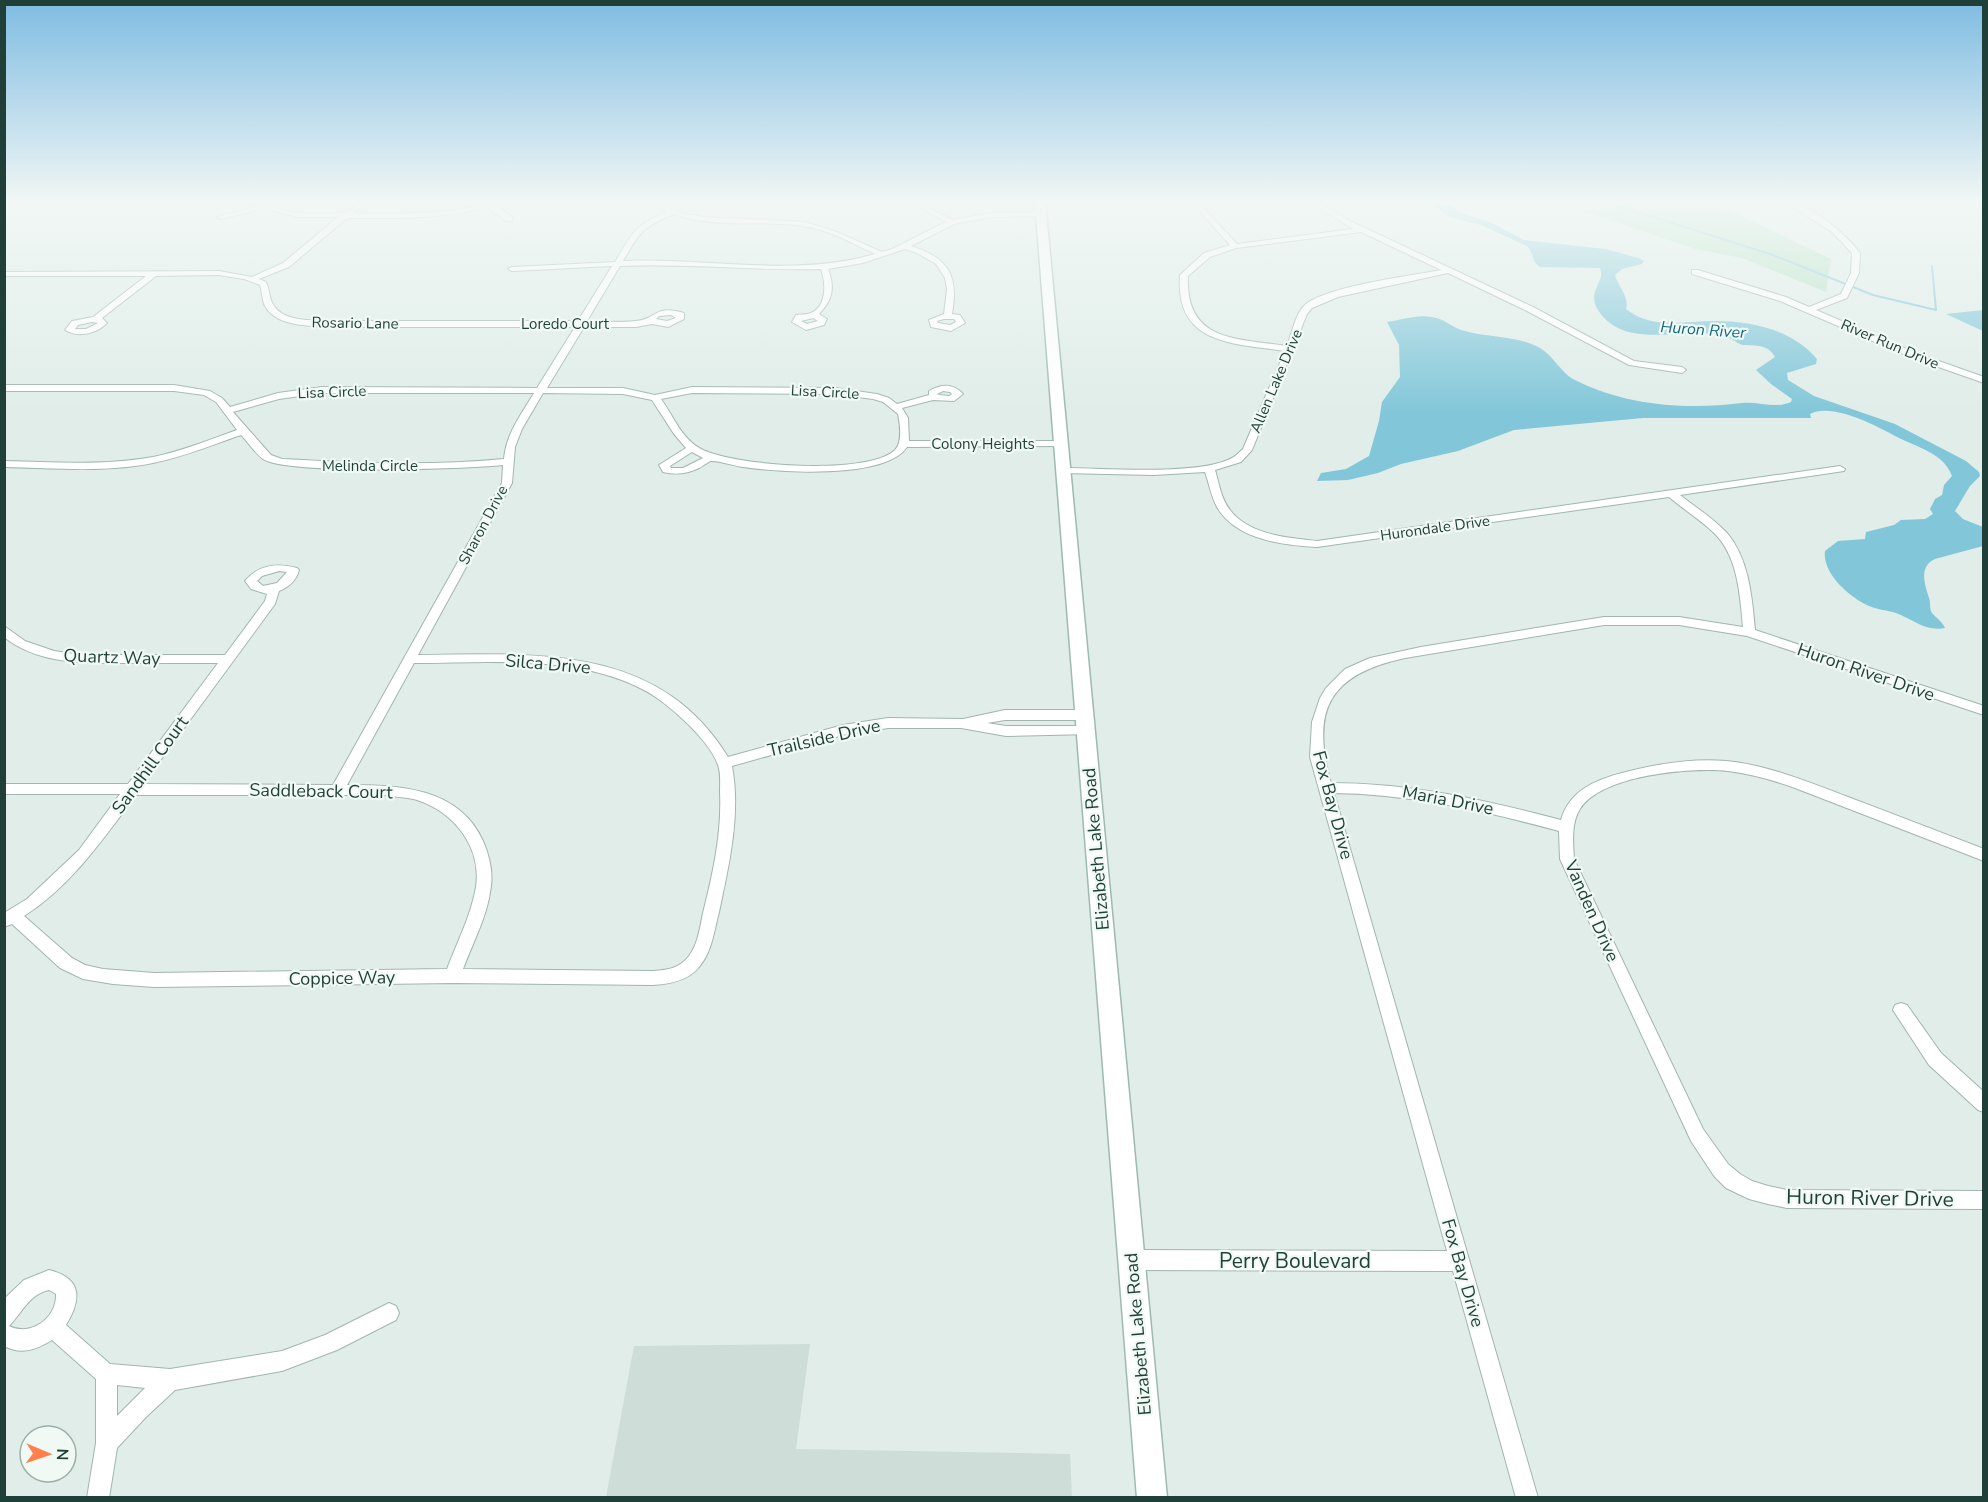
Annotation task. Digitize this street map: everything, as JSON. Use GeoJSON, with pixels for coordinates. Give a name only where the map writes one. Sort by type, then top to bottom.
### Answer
{"type":"FeatureCollection","features":[{"type":"Feature","properties":{"kind":"street"},"geometry":{"type":"LineString","coordinates":[[4,274],[219,273],[253,279],[272,271]]}},
{"type":"Feature","properties":{"kind":"street","name":"Sharon Drive"},"geometry":{"type":"LineString","coordinates":[[337,790],[507,483],[513,437],[612,271]]}},
{"type":"Feature","properties":{"kind":"street"},"geometry":{"type":"LineString","coordinates":[[814,315],[830,293],[825,271]]}},
{"type":"Feature","properties":{"kind":"street"},"geometry":{"type":"LineString","coordinates":[[947,271],[951,289],[948,315]]}},
{"type":"Feature","properties":{"kind":"street","name":"Elizabeth Lake Road"},"geometry":{"type":"LineString","coordinates":[[1046,271],[1152,1497]]}},
{"type":"Feature","properties":{"kind":"street"},"geometry":{"type":"LineString","coordinates":[[1188,271],[1184,274],[1188,312],[1195,322],[1218,336],[1289,349]]}},
{"type":"Feature","properties":{"kind":"street"},"geometry":{"type":"LineString","coordinates":[[1448,271],[1530,309],[1632,363],[1682,370]]}},
{"type":"Feature","properties":{"kind":"street","name":"Allen Lake Drive"},"geometry":{"type":"LineString","coordinates":[[1209,468],[1238,460],[1247,450],[1303,313],[1309,306],[1321,299],[1448,271]]}},
{"type":"Feature","properties":{"kind":"street"},"geometry":{"type":"LineString","coordinates":[[1810,310],[1844,296],[1855,271]]}},
{"type":"Feature","properties":{"kind":"street","name":"River Run Drive"},"geometry":{"type":"LineString","coordinates":[[1695,272],[1763,291],[1913,355],[1983,380]]}},
{"type":"Feature","properties":{"kind":"street"},"geometry":{"type":"LineString","coordinates":[[95,319],[153,274]]}},
{"type":"Feature","properties":{"kind":"street","name":"Rosario Lane"},"geometry":{"type":"LineString","coordinates":[[253,279],[263,284],[270,308],[277,314],[304,322],[478,324]]}},
{"type":"Feature","properties":{"kind":"street","name":"Loredo Court"},"geometry":{"type":"LineString","coordinates":[[478,324],[652,321]]}},
{"type":"Feature","properties":{"kind":"street"},"geometry":{"type":"LineString","coordinates":[[4,388],[192,390],[207,393],[219,400],[227,411]]}},
{"type":"Feature","properties":{"kind":"street","name":"Lisa Circle"},"geometry":{"type":"LineString","coordinates":[[227,411],[278,396],[322,390],[623,391],[655,398],[692,390],[835,391],[874,396],[897,407]]}},
{"type":"Feature","properties":{"kind":"street"},"geometry":{"type":"LineString","coordinates":[[655,398],[664,408],[679,434],[692,448],[711,458],[756,467],[864,467],[894,456],[903,444],[905,427],[902,413],[897,407],[933,397]]}},
{"type":"Feature","properties":{"kind":"street","name":"Melinda Circle"},"geometry":{"type":"LineString","coordinates":[[227,411],[267,456],[281,462],[381,466],[474,465],[509,462]]}},
{"type":"Feature","properties":{"kind":"street"},"geometry":{"type":"LineString","coordinates":[[4,464],[100,465],[142,462],[169,456],[243,431]]}},
{"type":"Feature","properties":{"kind":"street","name":"Colony Heights"},"geometry":{"type":"LineString","coordinates":[[903,444],[1062,444]]}},
{"type":"Feature","properties":{"kind":"street"},"geometry":{"type":"LineString","coordinates":[[692,448],[664,465],[667,470],[677,473],[688,471],[711,458]]}},
{"type":"Feature","properties":{"kind":"street"},"geometry":{"type":"LineString","coordinates":[[1064,471],[1209,468]]}},
{"type":"Feature","properties":{"kind":"street","name":"Hurondale Drive"},"geometry":{"type":"LineString","coordinates":[[1209,468],[1222,504],[1236,521],[1247,528],[1274,537],[1306,543],[1348,540],[1673,495],[1840,469]]}},
{"type":"Feature","properties":{"kind":"street"},"geometry":{"type":"LineString","coordinates":[[1673,495],[1726,540],[1744,589],[1749,632]]}},
{"type":"Feature","properties":{"kind":"street","name":"Sandhill Court"},"geometry":{"type":"LineString","coordinates":[[9,919],[56,882],[84,854],[270,601],[274,589]]}},
{"type":"Feature","properties":{"kind":"street","name":"Fox Bay Drive"},"geometry":{"type":"LineString","coordinates":[[1527,1497],[1317,757],[1317,722],[1341,669],[1418,652],[1604,621],[1636,619],[1679,621],[1749,632]]}},
{"type":"Feature","properties":{"kind":"street","name":"Quartz Way"},"geometry":{"type":"LineString","coordinates":[[4,630],[21,644],[53,655],[82,659],[227,659]]}},
{"type":"Feature","properties":{"kind":"street","name":"Huron River Drive"},"geometry":{"type":"LineString","coordinates":[[1749,632],[1983,711]]}},
{"type":"Feature","properties":{"kind":"street","name":"Silca Drive"},"geometry":{"type":"LineString","coordinates":[[411,659],[554,661],[594,667],[626,677],[663,694],[693,718],[724,764],[729,807],[724,849],[703,947],[689,968]]}},
{"type":"Feature","properties":{"kind":"street","name":"Trailside Drive"},"geometry":{"type":"LineString","coordinates":[[724,764],[866,725],[961,723],[1006,731],[1085,723]]}},
{"type":"Feature","properties":{"kind":"street","name":"Vanden Drive"},"geometry":{"type":"LineString","coordinates":[[1756,1192],[1739,1185],[1728,1177],[1697,1135],[1567,859],[1568,814],[1587,791],[1601,784],[1670,767],[1710,765],[1767,774],[1795,783],[1983,855]]}},
{"type":"Feature","properties":{"kind":"street","name":"Maria Drive"},"geometry":{"type":"LineString","coordinates":[[1327,788],[1398,790],[1499,809],[1566,827]]}},
{"type":"Feature","properties":{"kind":"street","name":"Saddleback Court"},"geometry":{"type":"LineString","coordinates":[[4,789],[385,790],[421,795],[454,812],[472,831],[482,852],[485,876],[480,903],[452,976]]}},
{"type":"Feature","properties":{"kind":"street","name":"Coppice Way"},"geometry":{"type":"LineString","coordinates":[[9,919],[75,968],[110,977],[154,980],[452,976],[653,978],[672,977],[689,968]]}},
{"type":"Feature","properties":{"kind":"street"},"geometry":{"type":"LineString","coordinates":[[1901,1010],[1935,1059],[1983,1104]]}},
{"type":"Feature","properties":{"kind":"street","name":"Huron River Drive"},"geometry":{"type":"LineString","coordinates":[[1756,1192],[1787,1199],[1983,1200]]}},
{"type":"Feature","properties":{"kind":"street","name":"Perry Boulevard"},"geometry":{"type":"LineString","coordinates":[[1132,1260],[1459,1261]]}},
{"type":"Feature","properties":{"kind":"street"},"geometry":{"type":"LineString","coordinates":[[4,1318],[16,1299],[39,1282],[56,1281],[66,1289],[68,1296],[66,1306],[53,1326],[39,1336],[24,1341],[12,1340],[4,1334]]}},
{"type":"Feature","properties":{"kind":"street"},"geometry":{"type":"LineString","coordinates":[[53,1326],[65,1340],[106,1374],[170,1380],[282,1361],[330,1343],[389,1313]]}},
{"type":"Feature","properties":{"kind":"street"},"geometry":{"type":"LineString","coordinates":[[98,1497],[107,1443],[106,1374]]}},
{"type":"Feature","properties":{"kind":"street"},"geometry":{"type":"LineString","coordinates":[[107,1443],[138,1409],[170,1380]]}},
{"type":"Feature","properties":{"kind":"shaded area"},"geometry":{"type":"Polygon","coordinates":[[[810,1344],[796,1449],[1070,1454],[1072,1497],[606,1497],[634,1346],[810,1344]]]}},
{"type":"Feature","properties":{"kind":"green space"},"geometry":{"type":"Polygon","coordinates":[[[1774,271],[1829,271],[1826,292],[1774,271]]]}},
{"type":"Feature","properties":{"kind":"water","name":"Huron River"},"geometry":{"type":"Polygon","coordinates":[[[1601,271],[1620,271],[1615,275],[1625,296],[1626,309],[1647,320],[1669,323],[1729,321],[1757,325],[1784,334],[1807,349],[1817,359],[1816,364],[1787,373],[1788,380],[1814,396],[1895,424],[1966,461],[1979,472],[1980,476],[1970,486],[1955,511],[1963,519],[1983,527],[1983,546],[1935,559],[1930,562],[1925,571],[1924,577],[1931,611],[1945,628],[1925,627],[1896,613],[1861,602],[1838,583],[1828,568],[1825,551],[1838,541],[1865,539],[1866,532],[1894,525],[1901,520],[1925,519],[1933,514],[1930,509],[1935,499],[1942,495],[1944,485],[1952,476],[1948,468],[1936,456],[1842,413],[1819,411],[1810,414],[1811,418],[1643,418],[1514,430],[1458,451],[1401,464],[1378,473],[1348,480],[1317,481],[1321,473],[1346,469],[1369,456],[1382,402],[1400,377],[1399,345],[1387,322],[1421,316],[1443,320],[1461,330],[1531,344],[1545,352],[1571,378],[1596,389],[1637,401],[1679,406],[1748,403],[1779,405],[1791,402],[1792,399],[1756,370],[1775,357],[1765,348],[1741,345],[1727,337],[1714,334],[1636,333],[1621,330],[1609,322],[1598,310],[1594,297],[1601,271]]]}},
{"type":"Feature","properties":{"kind":"water"},"geometry":{"type":"Polygon","coordinates":[[[1983,310],[1983,331],[1946,314],[1983,310]]]}},
{"type":"Feature","properties":{"kind":"waterway"},"geometry":{"type":"LineString","coordinates":[[1813,271],[1873,295],[1936,310],[1932,271]]}}]}
